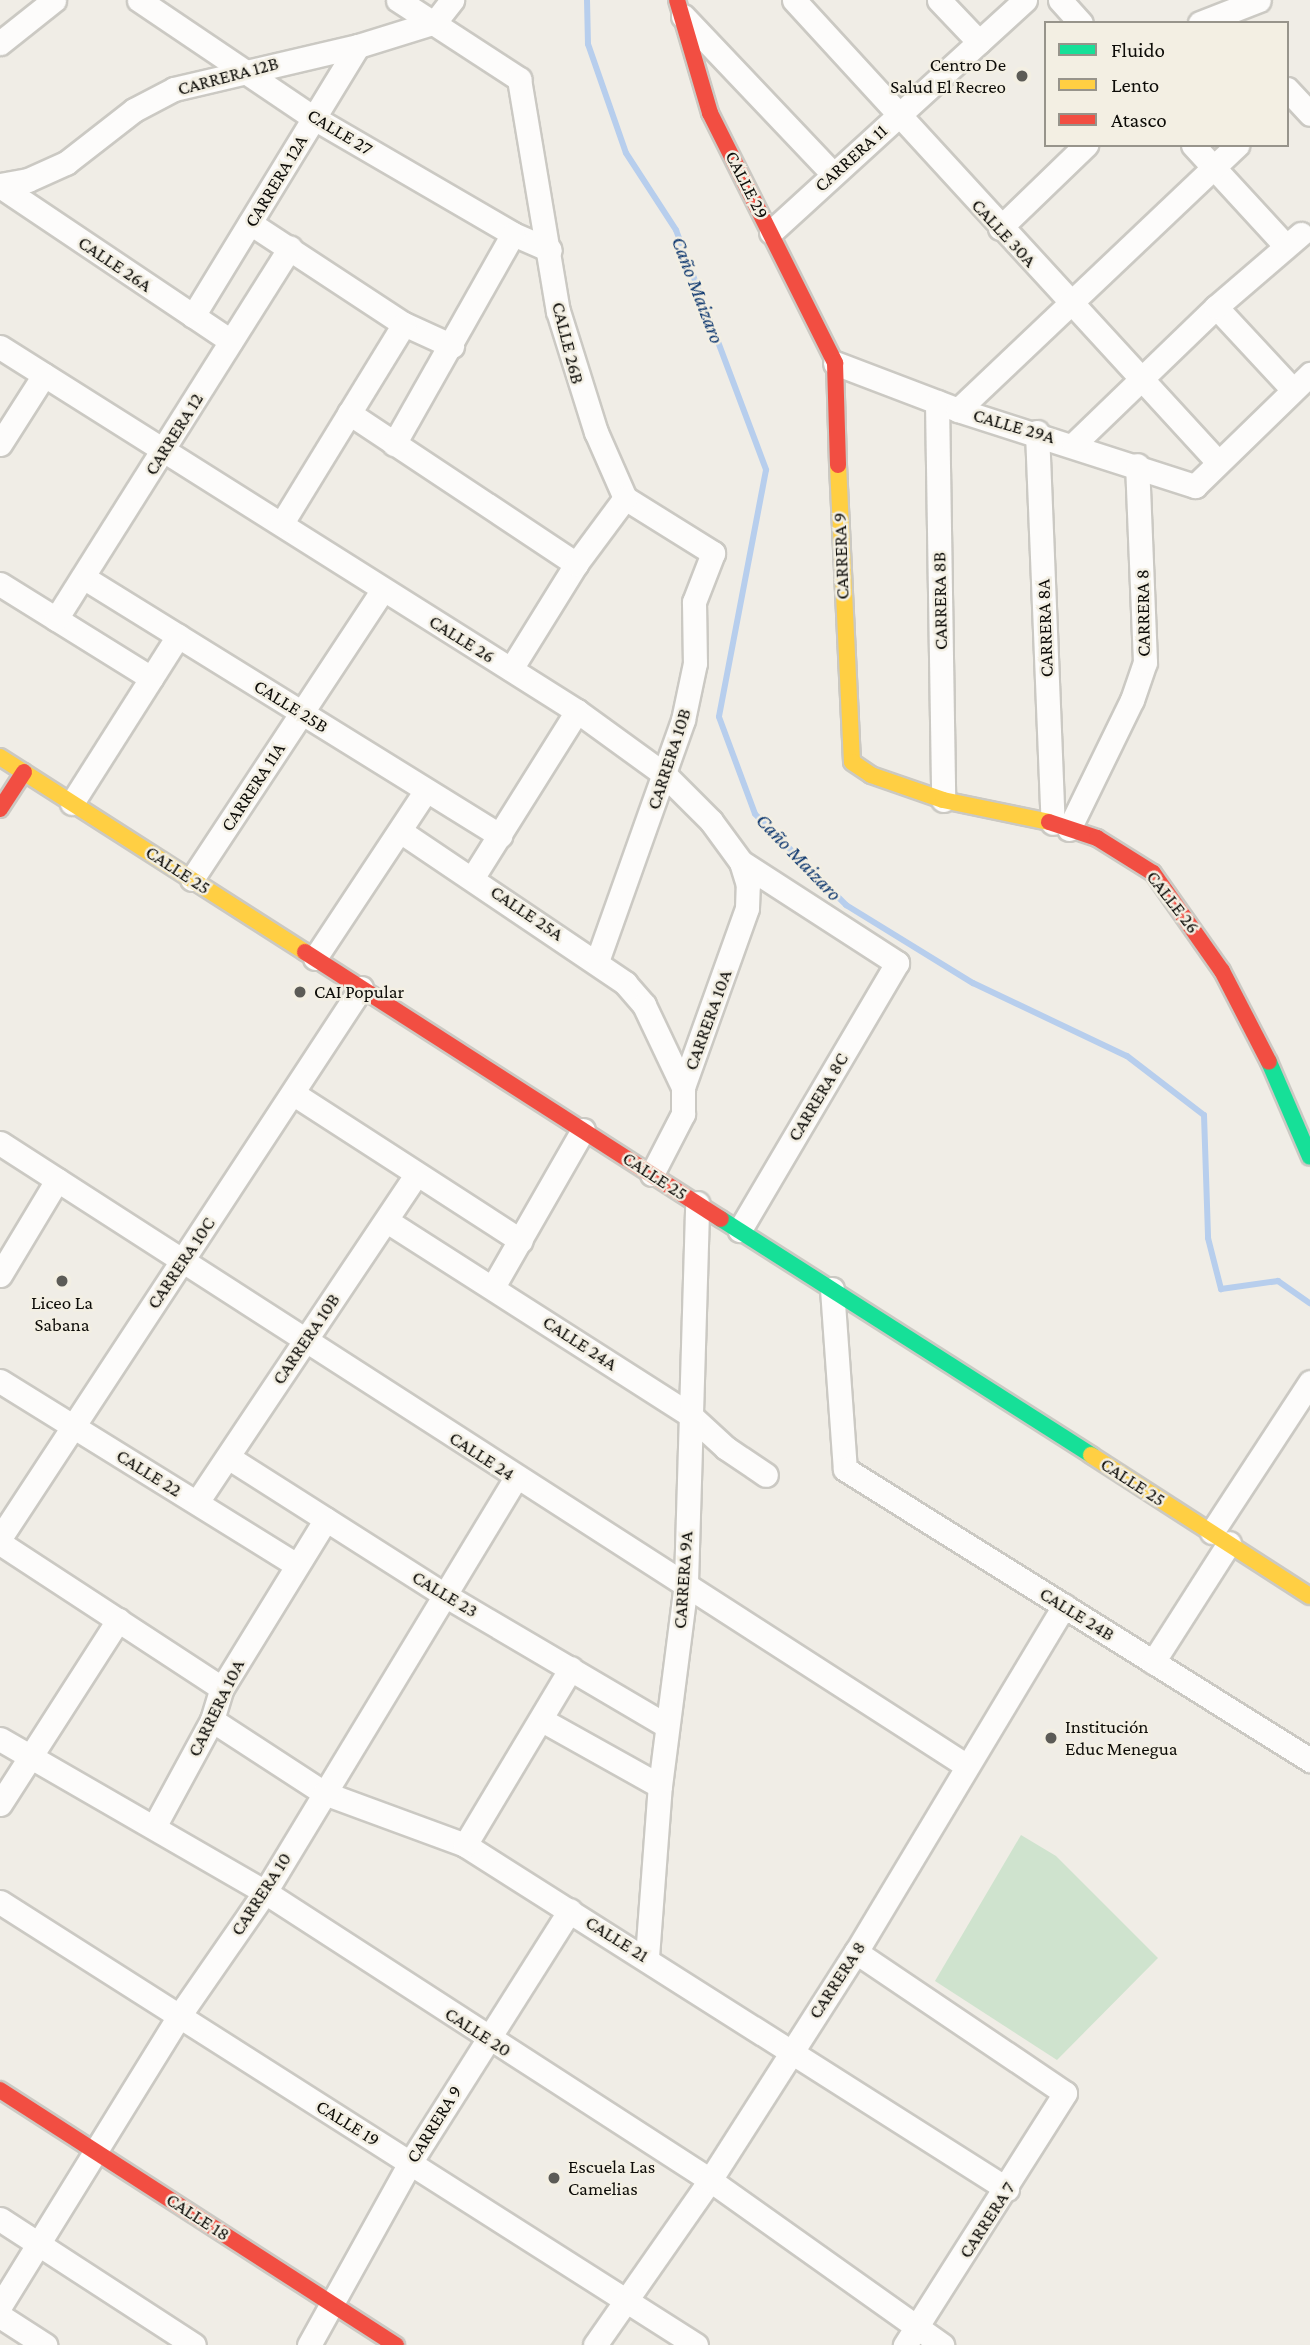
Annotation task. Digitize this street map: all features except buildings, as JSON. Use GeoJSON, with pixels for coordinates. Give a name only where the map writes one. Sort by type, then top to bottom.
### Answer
{"type":"FeatureCollection","features":[{"type":"Feature","properties":{"kind":"street"},"geometry":{"type":"LineString","coordinates":[[0,43],[54,0]]}},
{"type":"Feature","properties":{"kind":"street","name":"CALLE 27"},"geometry":{"type":"LineString","coordinates":[[139,0],[314,118],[513,234],[550,250]]}},
{"type":"Feature","properties":{"kind":"street"},"geometry":{"type":"LineString","coordinates":[[398,0],[435,22],[452,0]]}},
{"type":"Feature","properties":{"kind":"street","name":"CALLE 30A"},"geometry":{"type":"LineString","coordinates":[[794,0],[897,117],[1218,463]]}},
{"type":"Feature","properties":{"kind":"street"},"geometry":{"type":"LineString","coordinates":[[939,0],[979,42]]}},
{"type":"Feature","properties":{"kind":"street","name":"CARRERA 11"},"geometry":{"type":"LineString","coordinates":[[771,232],[1025,0]]}},
{"type":"Feature","properties":{"kind":"street"},"geometry":{"type":"LineString","coordinates":[[1060,0],[1079,21]]}},
{"type":"Feature","properties":{"kind":"street"},"geometry":{"type":"LineString","coordinates":[[1211,15],[1259,0]]}},
{"type":"Feature","properties":{"kind":"street"},"geometry":{"type":"LineString","coordinates":[[678,6],[833,174]]}},
{"type":"Feature","properties":{"kind":"street","name":"CALLE 29"},"geometry":{"type":"LineString","coordinates":[[678,6],[710,113],[835,363]]}},
{"type":"Feature","properties":{"kind":"street","name":"CARRERA 12B"},"geometry":{"type":"LineString","coordinates":[[0,186],[28,180],[66,163],[153,99],[243,69],[358,46],[435,22]]}},
{"type":"Feature","properties":{"kind":"street","name":"CALLE 26B"},"geometry":{"type":"LineString","coordinates":[[435,22],[520,79],[558,311],[577,382],[625,498]]}},
{"type":"Feature","properties":{"kind":"street","name":"CARRERA 12A"},"geometry":{"type":"LineString","coordinates":[[193,316],[358,46]]}},
{"type":"Feature","properties":{"kind":"street"},"geometry":{"type":"LineString","coordinates":[[1289,93],[1310,114]]}},
{"type":"Feature","properties":{"kind":"street"},"geometry":{"type":"LineString","coordinates":[[1000,228],[1084,147]]}},
{"type":"Feature","properties":{"kind":"street"},"geometry":{"type":"LineString","coordinates":[[1074,444],[1216,307],[1293,240],[1195,147]]}},
{"type":"Feature","properties":{"kind":"street"},"geometry":{"type":"LineString","coordinates":[[958,410],[1235,147]]}},
{"type":"Feature","properties":{"kind":"street","name":"CALLE 26A"},"geometry":{"type":"LineString","coordinates":[[0,186],[231,341]]}},
{"type":"Feature","properties":{"kind":"street"},"geometry":{"type":"LineString","coordinates":[[250,223],[404,324],[452,346]]}},
{"type":"Feature","properties":{"kind":"street"},"geometry":{"type":"LineString","coordinates":[[394,443],[452,346],[513,234]]}},
{"type":"Feature","properties":{"kind":"street","name":"CARRERA 12"},"geometry":{"type":"LineString","coordinates":[[57,619],[289,248]]}},
{"type":"Feature","properties":{"kind":"street"},"geometry":{"type":"LineString","coordinates":[[1216,307],[1293,390]]}},
{"type":"Feature","properties":{"kind":"street"},"geometry":{"type":"LineString","coordinates":[[282,523],[404,324]]}},
{"type":"Feature","properties":{"kind":"street","name":"CALLE 26"},"geometry":{"type":"LineString","coordinates":[[0,347],[577,711],[665,775],[711,821],[741,862],[897,963]]}},
{"type":"Feature","properties":{"kind":"street","name":"CALLE 29A"},"geometry":{"type":"LineString","coordinates":[[835,363],[958,410],[1037,432],[1195,486],[1218,463]]}},
{"type":"Feature","properties":{"kind":"street","name":"CARRERA 9"},"geometry":{"type":"LineString","coordinates":[[835,363],[848,748]]}},
{"type":"Feature","properties":{"kind":"street"},"geometry":{"type":"LineString","coordinates":[[1218,463],[1310,374]]}},
{"type":"Feature","properties":{"kind":"street"},"geometry":{"type":"LineString","coordinates":[[0,444],[44,375]]}},
{"type":"Feature","properties":{"kind":"street","name":"CARRERA 8B"},"geometry":{"type":"LineString","coordinates":[[937,402],[943,800]]}},
{"type":"Feature","properties":{"kind":"street"},"geometry":{"type":"LineString","coordinates":[[349,413],[576,564]]}},
{"type":"Feature","properties":{"kind":"street","name":"CARRERA 8A"},"geometry":{"type":"LineString","coordinates":[[1037,432],[1061,826]]}},
{"type":"Feature","properties":{"kind":"street","name":"CARRERA 8"},"geometry":{"type":"LineString","coordinates":[[1061,826],[1132,700],[1145,662],[1138,465]]}},
{"type":"Feature","properties":{"kind":"street"},"geometry":{"type":"LineString","coordinates":[[511,669],[576,564],[625,498]]}},
{"type":"Feature","properties":{"kind":"street","name":"CARRERA 10B"},"geometry":{"type":"LineString","coordinates":[[597,961],[683,720],[695,663],[694,601],[713,553],[625,498]]}},
{"type":"Feature","properties":{"kind":"street","name":"CALLE 25B"},"geometry":{"type":"LineString","coordinates":[[83,577],[500,836]]}},
{"type":"Feature","properties":{"kind":"street"},"geometry":{"type":"LineString","coordinates":[[0,584],[150,678]]}},
{"type":"Feature","properties":{"kind":"street","name":"CARRERA 11A"},"geometry":{"type":"LineString","coordinates":[[192,879],[383,589]]}},
{"type":"Feature","properties":{"kind":"street"},"geometry":{"type":"LineString","coordinates":[[72,803],[178,636]]}},
{"type":"Feature","properties":{"kind":"street"},"geometry":{"type":"LineString","coordinates":[[473,877],[577,711]]}},
{"type":"Feature","properties":{"kind":"street","name":"CALLE 26"},"geometry":{"type":"LineString","coordinates":[[848,748],[860,770],[943,800],[1061,826],[1131,856],[1153,873],[1180,905],[1222,971],[1289,1100],[1310,1157]]}},
{"type":"Feature","properties":{"kind":"street","name":"CALLE 25"},"geometry":{"type":"LineString","coordinates":[[0,757],[1310,1596]]}},
{"type":"Feature","properties":{"kind":"street"},"geometry":{"type":"LineString","coordinates":[[0,809],[24,772]]}},
{"type":"Feature","properties":{"kind":"street"},"geometry":{"type":"LineString","coordinates":[[316,958],[426,790]]}},
{"type":"Feature","properties":{"kind":"street","name":"CALLE 25A"},"geometry":{"type":"LineString","coordinates":[[400,831],[473,877],[625,983],[644,1005],[683,1087]]}},
{"type":"Feature","properties":{"kind":"street","name":"CARRERA 10A"},"geometry":{"type":"LineString","coordinates":[[652,1174],[683,1114],[683,1087],[747,908],[748,885],[741,862]]}},
{"type":"Feature","properties":{"kind":"street","name":"CARRERA 8C"},"geometry":{"type":"LineString","coordinates":[[740,1230],[897,963]]}},
{"type":"Feature","properties":{"kind":"street","name":"CARRERA 10C"},"geometry":{"type":"LineString","coordinates":[[0,1541],[361,988]]}},
{"type":"Feature","properties":{"kind":"street"},"geometry":{"type":"LineString","coordinates":[[294,1094],[521,1241]]}},
{"type":"Feature","properties":{"kind":"street"},"geometry":{"type":"LineString","coordinates":[[493,1287],[583,1130]]}},
{"type":"Feature","properties":{"kind":"street","name":"CALLE 24"},"geometry":{"type":"LineString","coordinates":[[0,1143],[516,1478],[686,1582],[967,1766]]}},
{"type":"Feature","properties":{"kind":"street","name":"CARRERA 10B"},"geometry":{"type":"LineString","coordinates":[[197,1502],[416,1175]]}},
{"type":"Feature","properties":{"kind":"street"},"geometry":{"type":"LineString","coordinates":[[0,1275],[57,1180]]}},
{"type":"Feature","properties":{"kind":"street","name":"CARRERA 9A"},"geometry":{"type":"LineString","coordinates":[[646,1957],[660,1786],[686,1582],[697,1202]]}},
{"type":"Feature","properties":{"kind":"street","name":"CALLE 24A"},"geometry":{"type":"LineString","coordinates":[[387,1221],[690,1415],[726,1448],[766,1475]]}},
{"type":"Feature","properties":{"kind":"street","name":"CALLE 24B"},"geometry":{"type":"LineString","coordinates":[[832,1289],[845,1469],[1310,1760]]}},
{"type":"Feature","properties":{"kind":"street","name":"CALLE 22"},"geometry":{"type":"LineString","coordinates":[[0,1381],[297,1565]]}},
{"type":"Feature","properties":{"kind":"street"},"geometry":{"type":"LineString","coordinates":[[1153,1662],[1220,1538],[1309,1385]]}},
{"type":"Feature","properties":{"kind":"street","name":"CALLE 23"},"geometry":{"type":"LineString","coordinates":[[228,1457],[443,1594],[667,1726]]}},
{"type":"Feature","properties":{"kind":"street","name":"CARRERA 10"},"geometry":{"type":"LineString","coordinates":[[0,2306],[179,2016],[265,1892],[443,1594],[516,1478]]}},
{"type":"Feature","properties":{"kind":"street","name":"CARRERA 10A"},"geometry":{"type":"LineString","coordinates":[[154,1827],[212,1720],[222,1688],[326,1519]]}},
{"type":"Feature","properties":{"kind":"street"},"geometry":{"type":"LineString","coordinates":[[0,1541],[222,1688]]}},
{"type":"Feature","properties":{"kind":"street","name":"CARRERA 8"},"geometry":{"type":"LineString","coordinates":[[595,2345],[710,2180],[856,1951],[1064,1606]]}},
{"type":"Feature","properties":{"kind":"street"},"geometry":{"type":"LineString","coordinates":[[0,1804],[118,1620]]}},
{"type":"Feature","properties":{"kind":"street"},"geometry":{"type":"LineString","coordinates":[[465,1845],[571,1668]]}},
{"type":"Feature","properties":{"kind":"street","name":"CALLE 21"},"geometry":{"type":"LineString","coordinates":[[212,1720],[324,1793],[465,1845],[646,1957],[1007,2189]]}},
{"type":"Feature","properties":{"kind":"street"},"geometry":{"type":"LineString","coordinates":[[542,1720],[660,1786]]}},
{"type":"Feature","properties":{"kind":"street","name":"CALLE 20"},"geometry":{"type":"LineString","coordinates":[[0,1740],[265,1892],[487,2039],[710,2180],[911,2337],[942,2345]]}},
{"type":"Feature","properties":{"kind":"street","name":"CALLE 19"},"geometry":{"type":"LineString","coordinates":[[0,1902],[696,2345]]}},
{"type":"Feature","properties":{"kind":"street","name":"CARRERA 9"},"geometry":{"type":"LineString","coordinates":[[309,2345],[334,2305],[410,2163],[570,1910]]}},
{"type":"Feature","properties":{"kind":"street","name":"CARRERA 7"},"geometry":{"type":"LineString","coordinates":[[856,1951],[1065,2093],[1007,2189],[911,2337]]}},
{"type":"Feature","properties":{"kind":"street","name":"CALLE 18"},"geometry":{"type":"LineString","coordinates":[[0,2090],[396,2345]]}},
{"type":"Feature","properties":{"kind":"street"},"geometry":{"type":"LineString","coordinates":[[0,2219],[194,2345]]}},
{"type":"Feature","properties":{"kind":"street"},"geometry":{"type":"LineString","coordinates":[[0,2316],[45,2345]]}},
{"type":"Feature","properties":{"kind":"green space"},"geometry":{"type":"Polygon","coordinates":[[[1021,1835],[1056,1856],[1158,1958],[1057,2060],[935,1981],[1021,1835]]]}},
{"type":"Feature","properties":{"kind":"waterway","name":"Caño Maizaro"},"geometry":{"type":"LineString","coordinates":[[587,0],[588,44],[626,153],[676,230],[766,470],[719,717],[755,814],[846,905],[973,983],[1127,1056],[1204,1115],[1208,1238],[1221,1289],[1278,1281],[1310,1303]]}},
{"type":"Feature","properties":{"kind":"traffic: fast"},"geometry":{"type":"LineString","coordinates":[[1269,1062],[1310,1157]]}},
{"type":"Feature","properties":{"kind":"traffic: fast"},"geometry":{"type":"LineString","coordinates":[[721,1219],[1091,1455]]}},
{"type":"Feature","properties":{"kind":"traffic: slow"},"geometry":{"type":"LineString","coordinates":[[838,465],[852,762],[871,775],[943,800],[1049,822]]}},
{"type":"Feature","properties":{"kind":"traffic: slow"},"geometry":{"type":"LineString","coordinates":[[0,757],[305,952]]}},
{"type":"Feature","properties":{"kind":"traffic: slow"},"geometry":{"type":"LineString","coordinates":[[1091,1455],[1310,1596]]}},
{"type":"Feature","properties":{"kind":"traffic: jam"},"geometry":{"type":"LineString","coordinates":[[677,0],[710,113],[835,363],[838,465]]}},
{"type":"Feature","properties":{"kind":"traffic: jam"},"geometry":{"type":"LineString","coordinates":[[0,809],[24,772]]}},
{"type":"Feature","properties":{"kind":"traffic: jam"},"geometry":{"type":"LineString","coordinates":[[1049,822],[1097,838],[1153,873],[1222,971],[1269,1062]]}},
{"type":"Feature","properties":{"kind":"traffic: jam"},"geometry":{"type":"LineString","coordinates":[[305,952],[721,1219]]}},
{"type":"Feature","properties":{"kind":"traffic: jam"},"geometry":{"type":"LineString","coordinates":[[0,2090],[396,2345]]}},
{"type":"Feature","properties":{"kind":"place","name":"Centro De Salud El Recreo"},"geometry":{"type":"Point","coordinates":[1022,76]}},
{"type":"Feature","properties":{"kind":"place","name":"CAI Popular"},"geometry":{"type":"Point","coordinates":[300,992]}},
{"type":"Feature","properties":{"kind":"place","name":"Liceo La Sabana"},"geometry":{"type":"Point","coordinates":[62,1281]}},
{"type":"Feature","properties":{"kind":"place","name":"Institución Educ Menegua"},"geometry":{"type":"Point","coordinates":[1051,1738]}},
{"type":"Feature","properties":{"kind":"place","name":"Escuela Las Camelias"},"geometry":{"type":"Point","coordinates":[554,2178]}}]}
